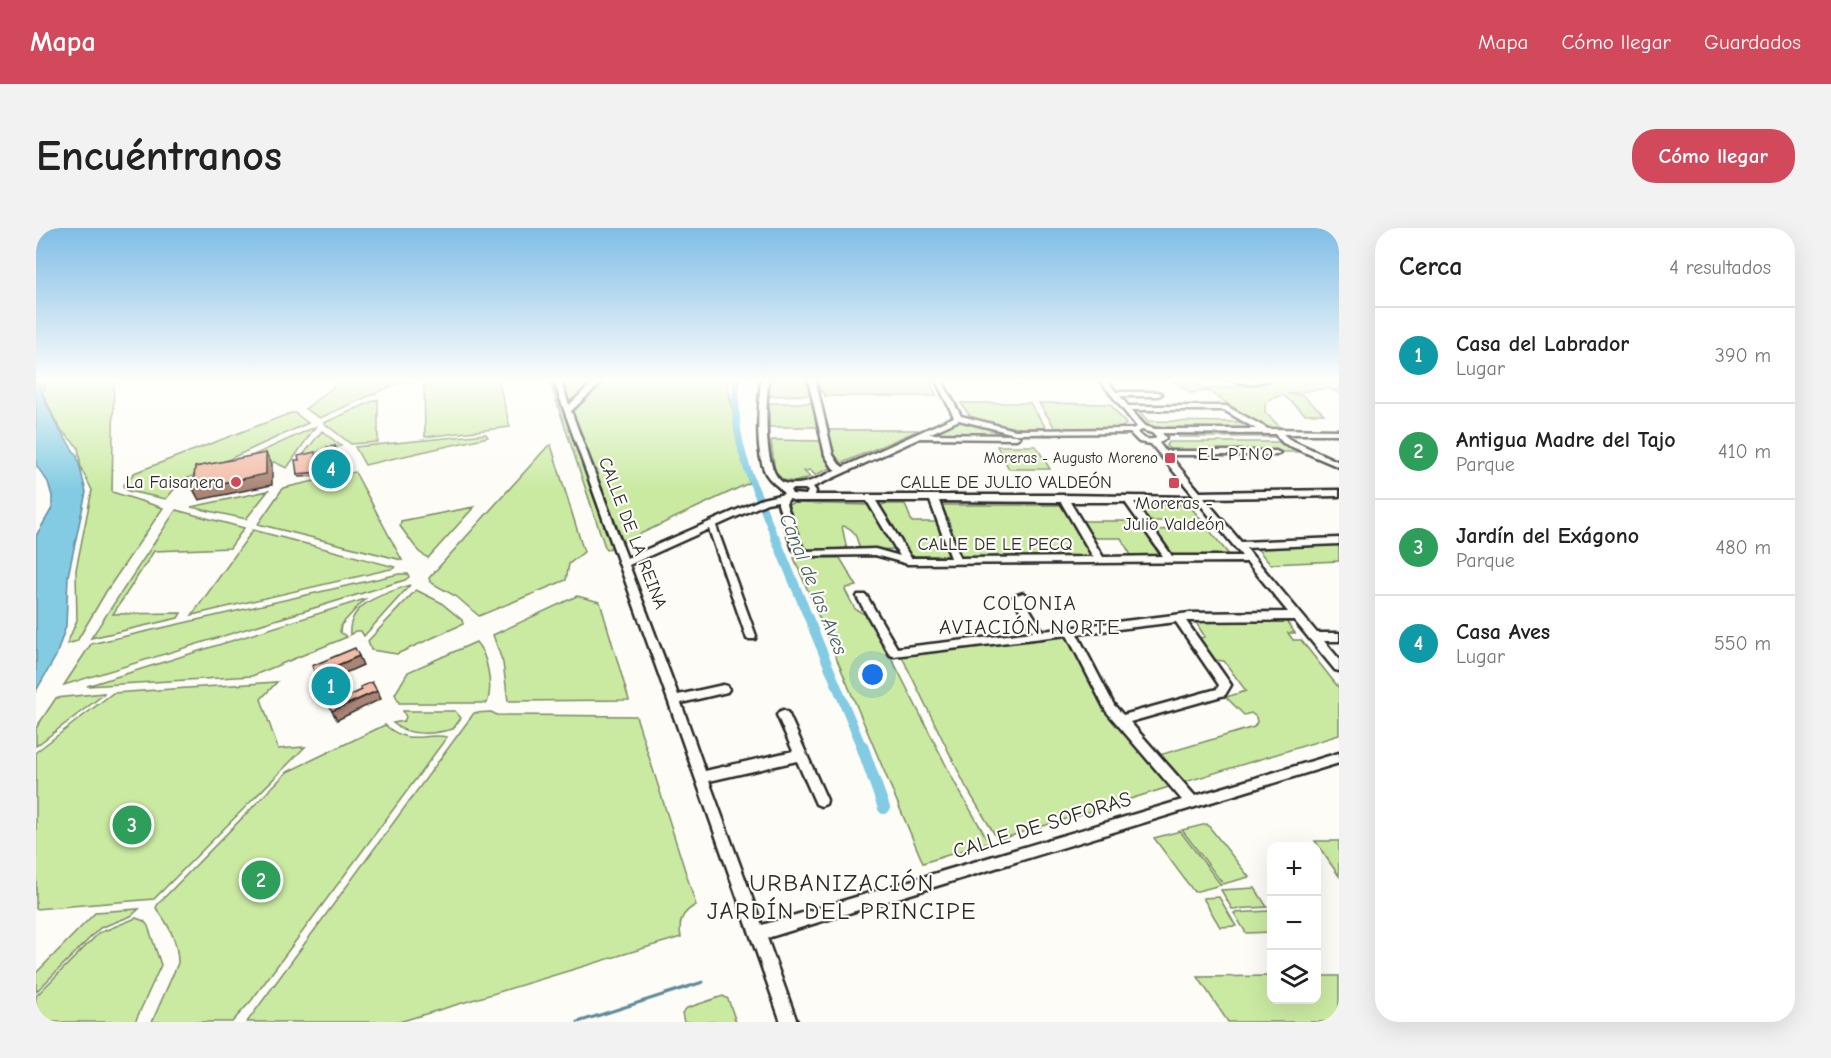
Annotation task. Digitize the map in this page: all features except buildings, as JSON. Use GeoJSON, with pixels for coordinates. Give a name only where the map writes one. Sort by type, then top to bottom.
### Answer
{"type":"FeatureCollection","features":[{"type":"Feature","properties":{"kind":"street","name":"CALLE DE LA REINA"},"geometry":{"type":"LineString","coordinates":[[569,416],[625,563],[789,1022]]}},
{"type":"Feature","properties":{"kind":"street"},"geometry":{"type":"LineString","coordinates":[[761,416],[771,476],[787,494]]}},
{"type":"Feature","properties":{"kind":"street"},"geometry":{"type":"LineString","coordinates":[[819,416],[829,455],[836,466],[843,470]]}},
{"type":"Feature","properties":{"kind":"street"},"geometry":{"type":"LineString","coordinates":[[1132,416],[1142,428],[1155,431],[1267,432],[1339,438]]}},
{"type":"Feature","properties":{"kind":"street"},"geometry":{"type":"LineString","coordinates":[[1240,416],[1267,432]]}},
{"type":"Feature","properties":{"kind":"street"},"geometry":{"type":"LineString","coordinates":[[625,563],[765,501],[807,486],[958,418],[1015,432],[1135,435],[1158,440],[1339,432]]}},
{"type":"Feature","properties":{"kind":"street"},"geometry":{"type":"LineString","coordinates":[[921,436],[1135,435],[1142,428]]}},
{"type":"Feature","properties":{"kind":"street"},"geometry":{"type":"LineString","coordinates":[[1155,431],[1163,453],[1339,667]]}},
{"type":"Feature","properties":{"kind":"street"},"geometry":{"type":"LineString","coordinates":[[1286,435],[1339,465]]}},
{"type":"Feature","properties":{"kind":"street"},"geometry":{"type":"LineString","coordinates":[[1163,453],[1276,453]]}},
{"type":"Feature","properties":{"kind":"street"},"geometry":{"type":"LineString","coordinates":[[807,486],[812,492],[810,496]]}},
{"type":"Feature","properties":{"kind":"street","name":"CALLE DE JULIO VALDEÓN"},"geometry":{"type":"LineString","coordinates":[[787,494],[870,498],[1127,499],[1339,493]]}},
{"type":"Feature","properties":{"kind":"street","name":"CALLE DE LE PECQ"},"geometry":{"type":"LineString","coordinates":[[787,494],[782,504],[801,552],[875,552],[908,561],[1250,559]]}},
{"type":"Feature","properties":{"kind":"street"},"geometry":{"type":"LineString","coordinates":[[870,498],[908,561]]}},
{"type":"Feature","properties":{"kind":"street"},"geometry":{"type":"LineString","coordinates":[[933,498],[957,561]]}},
{"type":"Feature","properties":{"kind":"street"},"geometry":{"type":"LineString","coordinates":[[1063,498],[1100,560]]}},
{"type":"Feature","properties":{"kind":"street"},"geometry":{"type":"LineString","coordinates":[[1127,499],[1170,560]]}},
{"type":"Feature","properties":{"kind":"street"},"geometry":{"type":"LineString","coordinates":[[711,526],[751,636]]}},
{"type":"Feature","properties":{"kind":"street"},"geometry":{"type":"LineString","coordinates":[[1239,545],[1339,541]]}},
{"type":"Feature","properties":{"kind":"street"},"geometry":{"type":"LineString","coordinates":[[1023,596],[1018,598],[1040,635]]}},
{"type":"Feature","properties":{"kind":"street"},"geometry":{"type":"LineString","coordinates":[[862,597],[894,652],[1178,618],[1214,615],[1298,616]]}},
{"type":"Feature","properties":{"kind":"street"},"geometry":{"type":"LineString","coordinates":[[1121,720],[1221,693],[1225,685],[1178,618]]}},
{"type":"Feature","properties":{"kind":"street"},"geometry":{"type":"LineString","coordinates":[[1071,632],[1102,695],[1193,802]]}},
{"type":"Feature","properties":{"kind":"street"},"geometry":{"type":"LineString","coordinates":[[1315,637],[1339,637]]}},
{"type":"Feature","properties":{"kind":"street"},"geometry":{"type":"LineString","coordinates":[[674,700],[723,688]]}},
{"type":"Feature","properties":{"kind":"street"},"geometry":{"type":"LineString","coordinates":[[783,715],[820,800]]}},
{"type":"Feature","properties":{"kind":"street"},"geometry":{"type":"LineString","coordinates":[[701,777],[801,755]]}},
{"type":"Feature","properties":{"kind":"street","name":"CALLE DE SOFORAS"},"geometry":{"type":"LineString","coordinates":[[757,934],[1081,834],[1339,758]]}},
{"type":"Feature","properties":{"kind":"green space"},"geometry":{"type":"Polygon","coordinates":[[[53,416],[113,416],[112,492],[163,508],[107,590],[77,641],[67,644],[77,620],[76,570],[92,490],[81,468],[78,447],[59,428],[53,416]]]}},
{"type":"Feature","properties":{"kind":"green space"},"geometry":{"type":"Polygon","coordinates":[[[283,416],[299,416],[308,423],[181,481],[166,499],[128,491],[123,486],[134,473],[283,416]]]}},
{"type":"Feature","properties":{"kind":"green space"},"geometry":{"type":"Polygon","coordinates":[[[340,416],[378,416],[378,442],[351,444],[324,423],[340,416]]]}},
{"type":"Feature","properties":{"kind":"green space"},"geometry":{"type":"Polygon","coordinates":[[[425,416],[507,416],[510,427],[425,437],[425,416]]]}},
{"type":"Feature","properties":{"kind":"green space"},"geometry":{"type":"Polygon","coordinates":[[[561,416],[734,416],[749,483],[606,550],[561,416]]]}},
{"type":"Feature","properties":{"kind":"green space"},"geometry":{"type":"Polygon","coordinates":[[[769,416],[815,416],[817,427],[769,427],[769,416]]]}},
{"type":"Feature","properties":{"kind":"green space"},"geometry":{"type":"Polygon","coordinates":[[[970,416],[1038,416],[1046,428],[1007,428],[972,419],[970,416]]]}},
{"type":"Feature","properties":{"kind":"green space"},"geometry":{"type":"Polygon","coordinates":[[[1047,416],[1120,416],[1126,424],[1119,429],[1055,428],[1047,416]]]}},
{"type":"Feature","properties":{"kind":"green space"},"geometry":{"type":"Polygon","coordinates":[[[1139,416],[1144,416],[1148,421],[1245,422],[1257,429],[1162,429],[1146,424],[1139,416]]]}},
{"type":"Feature","properties":{"kind":"green space"},"geometry":{"type":"Polygon","coordinates":[[[1247,416],[1269,416],[1282,429],[1267,429],[1247,416]]]}},
{"type":"Feature","properties":{"kind":"green space"},"geometry":{"type":"Polygon","coordinates":[[[960,420],[1010,433],[1051,434],[1052,436],[929,433],[960,420]]]}},
{"type":"Feature","properties":{"kind":"green space"},"geometry":{"type":"Polygon","coordinates":[[[315,427],[287,468],[274,462],[212,474],[315,427]]]}},
{"type":"Feature","properties":{"kind":"green space"},"geometry":{"type":"Polygon","coordinates":[[[828,430],[919,430],[842,463],[835,456],[828,430]]]}},
{"type":"Feature","properties":{"kind":"green space"},"geometry":{"type":"Polygon","coordinates":[[[322,431],[341,446],[302,456],[322,431]]]}},
{"type":"Feature","properties":{"kind":"green space"},"geometry":{"type":"Polygon","coordinates":[[[1176,433],[1271,434],[1274,437],[1179,437],[1176,433]]]}},
{"type":"Feature","properties":{"kind":"green space"},"geometry":{"type":"Polygon","coordinates":[[[486,434],[488,437],[365,465],[355,447],[486,434]]]}},
{"type":"Feature","properties":{"kind":"green space"},"geometry":{"type":"Polygon","coordinates":[[[771,441],[821,441],[831,468],[815,475],[810,470],[804,471],[810,477],[795,482],[783,480],[775,472],[771,441]]]}},
{"type":"Feature","properties":{"kind":"green space"},"geometry":{"type":"Polygon","coordinates":[[[1169,442],[1279,442],[1303,452],[1174,452],[1166,446],[1169,442]]]}},
{"type":"Feature","properties":{"kind":"green space"},"geometry":{"type":"Polygon","coordinates":[[[551,445],[584,552],[569,564],[566,580],[479,616],[457,597],[430,582],[429,578],[551,445]]]}},
{"type":"Feature","properties":{"kind":"green space"},"geometry":{"type":"Polygon","coordinates":[[[997,446],[1036,446],[1050,469],[1009,469],[997,446]]]}},
{"type":"Feature","properties":{"kind":"green space"},"geometry":{"type":"Polygon","coordinates":[[[355,472],[402,560],[258,524],[283,488],[355,472]]]}},
{"type":"Feature","properties":{"kind":"green space"},"geometry":{"type":"Polygon","coordinates":[[[268,491],[246,519],[191,507],[268,491]]]}},
{"type":"Feature","properties":{"kind":"green space"},"geometry":{"type":"Polygon","coordinates":[[[793,503],[869,505],[894,549],[860,550],[853,531],[842,526],[847,550],[805,549],[788,510],[787,505],[793,503]]]}},
{"type":"Feature","properties":{"kind":"green space"},"geometry":{"type":"Polygon","coordinates":[[[883,504],[905,504],[912,522],[936,522],[948,556],[909,556],[880,507],[883,504]]]}},
{"type":"Feature","properties":{"kind":"green space"},"geometry":{"type":"Polygon","coordinates":[[[940,505],[1061,505],[1091,555],[1088,557],[963,557],[958,554],[940,505]]]}},
{"type":"Feature","properties":{"kind":"green space"},"geometry":{"type":"Polygon","coordinates":[[[1137,506],[1190,506],[1230,556],[1173,556],[1153,530],[1181,529],[1175,521],[1147,521],[1137,506]]]}},
{"type":"Feature","properties":{"kind":"green space"},"geometry":{"type":"Polygon","coordinates":[[[474,507],[428,558],[419,552],[400,526],[401,521],[474,507]]]}},
{"type":"Feature","properties":{"kind":"green space"},"geometry":{"type":"Polygon","coordinates":[[[176,510],[244,528],[230,548],[154,551],[113,614],[181,613],[178,618],[91,638],[176,510]]]}},
{"type":"Feature","properties":{"kind":"green space"},"geometry":{"type":"Polygon","coordinates":[[[1082,521],[1138,521],[1160,556],[1132,557],[1121,538],[1092,538],[1082,521]]]}},
{"type":"Feature","properties":{"kind":"green space"},"geometry":{"type":"Polygon","coordinates":[[[253,530],[395,567],[395,568],[192,615],[253,530]]]}},
{"type":"Feature","properties":{"kind":"green space"},"geometry":{"type":"Polygon","coordinates":[[[1339,543],[1339,561],[1270,564],[1255,546],[1339,543]]]}},
{"type":"Feature","properties":{"kind":"green space"},"geometry":{"type":"Polygon","coordinates":[[[794,558],[840,558],[857,586],[845,590],[855,609],[868,616],[883,641],[956,785],[989,842],[923,863],[794,558]]]}},
{"type":"Feature","properties":{"kind":"green space"},"geometry":{"type":"Polygon","coordinates":[[[399,574],[408,574],[409,577],[64,685],[91,644],[399,574]]]}},
{"type":"Feature","properties":{"kind":"green space"},"geometry":{"type":"Polygon","coordinates":[[[410,585],[364,636],[361,631],[355,631],[350,635],[355,614],[362,607],[380,596],[410,585]]]}},
{"type":"Feature","properties":{"kind":"green space"},"geometry":{"type":"Polygon","coordinates":[[[416,590],[440,602],[462,620],[463,624],[397,654],[371,650],[368,641],[416,590]]]}},
{"type":"Feature","properties":{"kind":"green space"},"geometry":{"type":"Polygon","coordinates":[[[577,596],[600,602],[629,700],[508,701],[503,663],[493,635],[577,596]]]}},
{"type":"Feature","properties":{"kind":"green space"},"geometry":{"type":"Polygon","coordinates":[[[365,599],[341,625],[340,632],[347,637],[252,676],[87,686],[365,599]]]}},
{"type":"Feature","properties":{"kind":"green space"},"geometry":{"type":"Polygon","coordinates":[[[1195,621],[1286,621],[1295,633],[1288,633],[1293,640],[1301,640],[1339,688],[1339,735],[1182,783],[1156,756],[1254,727],[1257,722],[1256,717],[1251,713],[1244,715],[1226,697],[1246,691],[1224,661],[1214,660],[1198,638],[1205,637],[1195,621]]]}},
{"type":"Feature","properties":{"kind":"green space"},"geometry":{"type":"Polygon","coordinates":[[[1067,636],[1099,697],[1172,786],[998,840],[966,787],[902,657],[905,654],[1067,636]]]}},
{"type":"Feature","properties":{"kind":"green space"},"geometry":{"type":"Polygon","coordinates":[[[476,642],[484,655],[488,671],[490,689],[487,703],[399,703],[395,694],[408,672],[476,642]]]}},
{"type":"Feature","properties":{"kind":"green space"},"geometry":{"type":"Polygon","coordinates":[[[277,682],[261,699],[278,749],[305,747],[154,899],[36,909],[36,752],[113,693],[277,682]]]}},
{"type":"Feature","properties":{"kind":"green space"},"geometry":{"type":"Polygon","coordinates":[[[104,693],[36,746],[36,728],[56,698],[104,693]]]}},
{"type":"Feature","properties":{"kind":"green space"},"geometry":{"type":"Polygon","coordinates":[[[403,711],[455,711],[461,718],[453,729],[430,733],[414,732],[406,731],[393,723],[404,721],[406,717],[403,711]]]}},
{"type":"Feature","properties":{"kind":"green space"},"geometry":{"type":"Polygon","coordinates":[[[491,712],[497,715],[636,716],[696,905],[682,918],[681,937],[399,1022],[247,1022],[474,713],[491,712]]]}},
{"type":"Feature","properties":{"kind":"green space"},"geometry":{"type":"Polygon","coordinates":[[[385,725],[394,732],[410,737],[447,737],[251,1001],[232,1022],[152,1022],[178,963],[174,941],[156,908],[158,904],[287,772],[385,725]]]}},
{"type":"Feature","properties":{"kind":"green space"},"geometry":{"type":"Polygon","coordinates":[[[1207,824],[1249,877],[1223,884],[1182,830],[1207,824]]]}},
{"type":"Feature","properties":{"kind":"green space"},"geometry":{"type":"Polygon","coordinates":[[[1180,831],[1221,885],[1194,892],[1154,838],[1180,831]]]}},
{"type":"Feature","properties":{"kind":"green space"},"geometry":{"type":"Polygon","coordinates":[[[1339,841],[1339,876],[1321,850],[1321,842],[1316,842],[1339,841]]]}},
{"type":"Feature","properties":{"kind":"green space"},"geometry":{"type":"Polygon","coordinates":[[[1255,888],[1267,907],[1232,909],[1221,890],[1255,888]]]}},
{"type":"Feature","properties":{"kind":"green space"},"geometry":{"type":"Polygon","coordinates":[[[1219,897],[1236,926],[1220,927],[1203,898],[1219,897]]]}},
{"type":"Feature","properties":{"kind":"green space"},"geometry":{"type":"Polygon","coordinates":[[[139,909],[131,916],[100,928],[36,992],[36,973],[96,912],[139,909]]]}},
{"type":"Feature","properties":{"kind":"green space"},"geometry":{"type":"Polygon","coordinates":[[[1267,911],[1267,932],[1246,933],[1234,913],[1267,911]]]}},
{"type":"Feature","properties":{"kind":"green space"},"geometry":{"type":"Polygon","coordinates":[[[136,918],[144,921],[148,926],[161,965],[135,1022],[36,1022],[36,996],[99,933],[136,918]]]}},
{"type":"Feature","properties":{"kind":"green space"},"geometry":{"type":"Polygon","coordinates":[[[1267,976],[1267,1004],[1321,1004],[1321,976],[1339,976],[1339,1022],[1228,1022],[1198,977],[1267,976]]]}},
{"type":"Feature","properties":{"kind":"green space"},"geometry":{"type":"Polygon","coordinates":[[[723,996],[728,999],[736,1022],[684,1022],[682,1013],[687,1008],[723,996]]]}},
{"type":"Feature","properties":{"kind":"water"},"geometry":{"type":"Polygon","coordinates":[[[36,416],[52,416],[77,456],[86,492],[68,576],[66,626],[56,656],[36,691],[36,536],[52,508],[52,496],[48,482],[36,465],[36,416]]]}},
{"type":"Feature","properties":{"kind":"waterway","name":"Canal de las Aves"},"geometry":{"type":"LineString","coordinates":[[736,416],[743,456],[760,500]]}},
{"type":"Feature","properties":{"kind":"waterway","name":"Canal de las Aves"},"geometry":{"type":"LineString","coordinates":[[763,508],[775,538]]}},
{"type":"Feature","properties":{"kind":"waterway","name":"Canal de las Aves"},"geometry":{"type":"LineString","coordinates":[[775,537],[862,747]]}},
{"type":"Feature","properties":{"kind":"waterway","name":"Canal de las Aves"},"geometry":{"type":"LineString","coordinates":[[862,746],[884,808]]}},
{"type":"Feature","properties":{"kind":"waterway"},"geometry":{"type":"LineString","coordinates":[[578,1022],[703,982]]}},
{"type":"Feature","properties":{"kind":"place","name":"Moreras - Augusto Moreno"},"geometry":{"type":"Point","coordinates":[1170,458]}},
{"type":"Feature","properties":{"kind":"place","name":"Casa Aves"},"geometry":{"type":"Point","coordinates":[331,469]}},
{"type":"Feature","properties":{"kind":"place","name":"La Faisanera"},"geometry":{"type":"Point","coordinates":[236,482]}},
{"type":"Feature","properties":{"kind":"place","name":"Moreras - Julio Valdeón"},"geometry":{"type":"Point","coordinates":[1174,483]}},
{"type":"Feature","properties":{"kind":"place","name":"Casa del Labrador"},"geometry":{"type":"Point","coordinates":[331,686]}},
{"type":"Feature","properties":{"kind":"place","name":"Jardín del Exágono"},"geometry":{"type":"Point","coordinates":[132,825]}},
{"type":"Feature","properties":{"kind":"place","name":"Antigua Madre del Tajo"},"geometry":{"type":"Point","coordinates":[261,880]}},
{"type":"Feature","properties":{"kind":"district","name":"EL PINO"},"geometry":{"type":"Point","coordinates":[1236,454]}},
{"type":"Feature","properties":{"kind":"district","name":"COLONIA AVIACIÓN NORTE"},"geometry":{"type":"Point","coordinates":[1030,615]}},
{"type":"Feature","properties":{"kind":"district","name":"URBANIZACIÓN JARDÍN DEL PRINCIPE"},"geometry":{"type":"Point","coordinates":[842,897]}}]}
